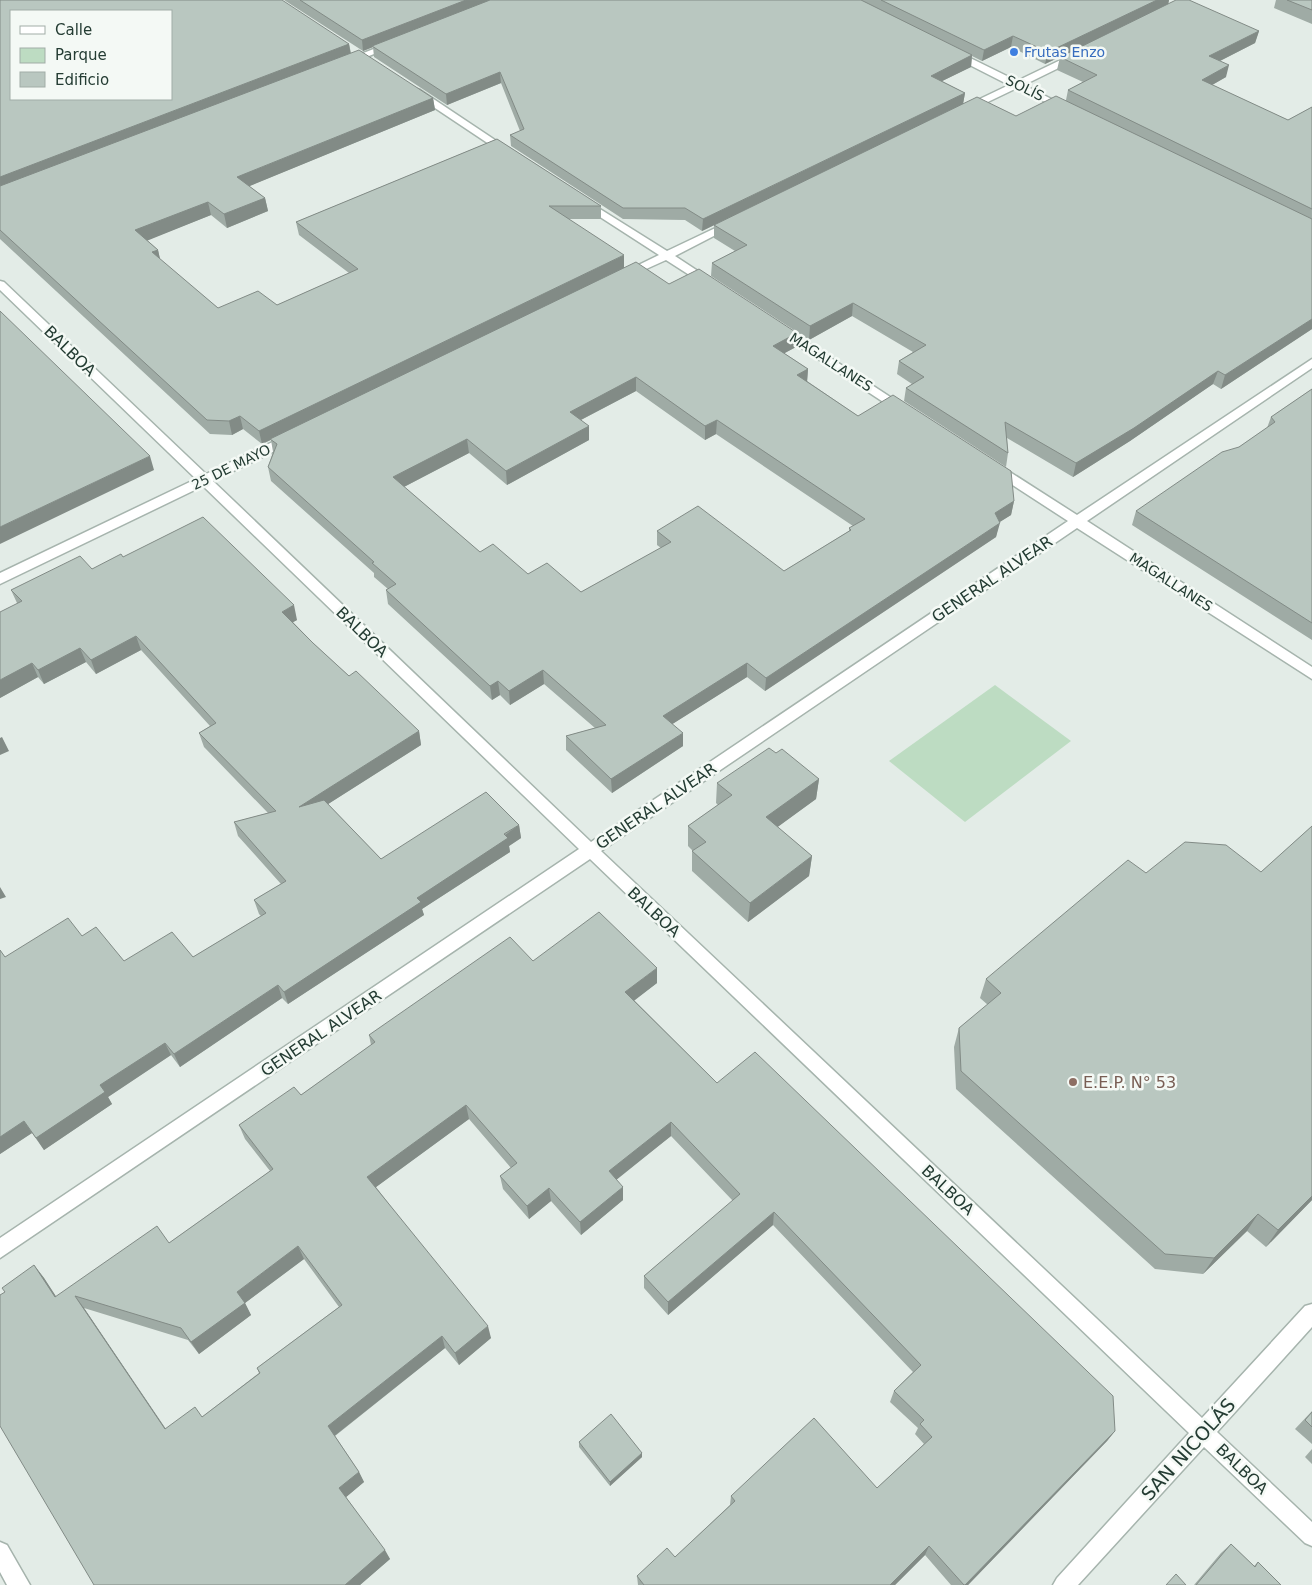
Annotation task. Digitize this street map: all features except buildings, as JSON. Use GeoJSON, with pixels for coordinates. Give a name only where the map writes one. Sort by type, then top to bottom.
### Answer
{"type":"FeatureCollection","features":[{"type":"Feature","properties":{"kind":"street"},"geometry":{"type":"LineString","coordinates":[[334,67],[366,59],[399,42]]}},
{"type":"Feature","properties":{"kind":"street"},"geometry":{"type":"LineString","coordinates":[[346,46],[366,59]]}},
{"type":"Feature","properties":{"kind":"street","name":"SOLÍS"},"geometry":{"type":"LineString","coordinates":[[949,50],[1080,115]]}},
{"type":"Feature","properties":{"kind":"street"},"geometry":{"type":"LineString","coordinates":[[957,114],[1086,50]]}},
{"type":"Feature","properties":{"kind":"street"},"geometry":{"type":"LineString","coordinates":[[403,83],[518,158]]}},
{"type":"Feature","properties":{"kind":"street"},"geometry":{"type":"LineString","coordinates":[[576,196],[716,288]]}},
{"type":"Feature","properties":{"kind":"street"},"geometry":{"type":"LineString","coordinates":[[613,282],[746,217]]}},
{"type":"Feature","properties":{"kind":"street","name":"BALBOA"},"geometry":{"type":"LineString","coordinates":[[0,284],[590,851],[1312,1536]]}},
{"type":"Feature","properties":{"kind":"street","name":"MAGALLANES"},"geometry":{"type":"LineString","coordinates":[[775,326],[918,418]]}},
{"type":"Feature","properties":{"kind":"street","name":"GENERAL ALVEAR"},"geometry":{"type":"LineString","coordinates":[[0,1248],[1312,363]]}},
{"type":"Feature","properties":{"kind":"street","name":"25 DE MAYO"},"geometry":{"type":"LineString","coordinates":[[0,579],[302,433]]}},
{"type":"Feature","properties":{"kind":"street","name":"MAGALLANES"},"geometry":{"type":"LineString","coordinates":[[985,462],[1312,674]]}},
{"type":"Feature","properties":{"kind":"street","name":"SAN NICOLÁS"},"geometry":{"type":"LineString","coordinates":[[1064,1585],[1312,1313]]}},
{"type":"Feature","properties":{"kind":"street"},"geometry":{"type":"LineString","coordinates":[[0,1552],[19,1585]]}},
{"type":"Feature","properties":{"kind":"green space"},"geometry":{"type":"Polygon","coordinates":[[[995,685],[1071,741],[965,822],[889,761],[995,685]]]}},
{"type":"Feature","properties":{"kind":"place","name":"Frutas Enzo"},"geometry":{"type":"Point","coordinates":[1014,52]}},
{"type":"Feature","properties":{"kind":"place","name":"E.E.P. N° 53"},"geometry":{"type":"Point","coordinates":[1073,1082]}}]}
